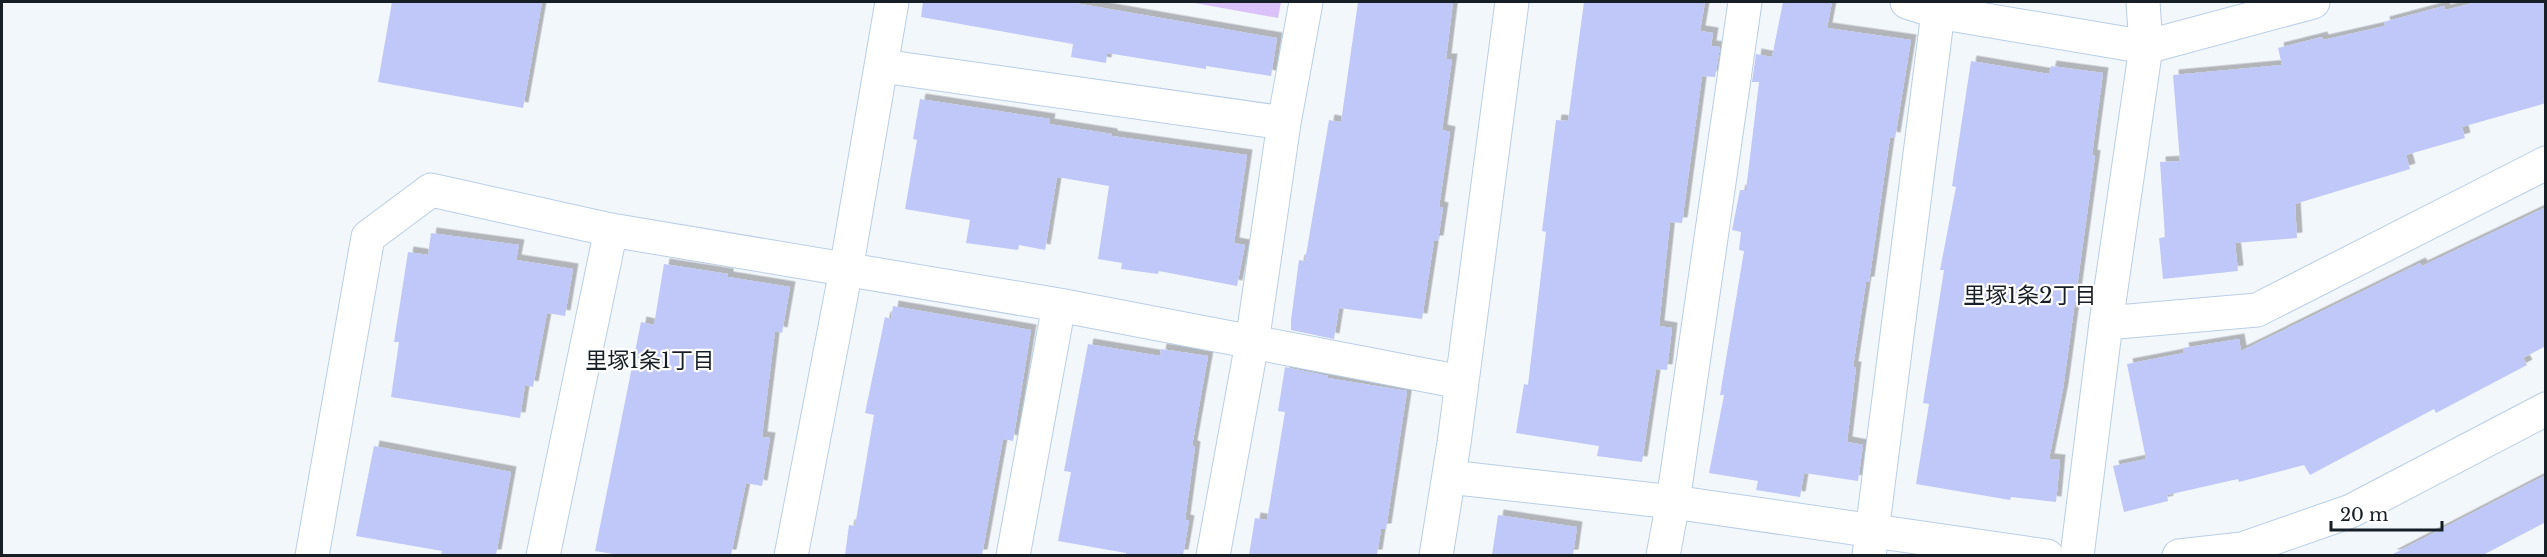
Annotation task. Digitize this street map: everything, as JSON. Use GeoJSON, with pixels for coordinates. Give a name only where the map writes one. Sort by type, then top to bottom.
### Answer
{"type":"FeatureCollection","features":[{"type":"Feature","properties":{"kind":"street"},"geometry":{"type":"LineString","coordinates":[[792,555],[846,270],[892,2]]}},
{"type":"Feature","properties":{"kind":"street"},"geometry":{"type":"LineString","coordinates":[[1213,555],[1252,343],[1284,123],[1306,2]]}},
{"type":"Feature","properties":{"kind":"street"},"geometry":{"type":"LineString","coordinates":[[1436,555],[1449,477],[1512,2]]}},
{"type":"Feature","properties":{"kind":"street"},"geometry":{"type":"LineString","coordinates":[[1663,555],[1673,502],[1745,2]]}},
{"type":"Feature","properties":{"kind":"street"},"geometry":{"type":"LineString","coordinates":[[1907,2],[1938,12],[2146,47],[2313,2]]}},
{"type":"Feature","properties":{"kind":"street"},"geometry":{"type":"LineString","coordinates":[[2077,555],[2106,323],[2146,47],[2144,2]]}},
{"type":"Feature","properties":{"kind":"street"},"geometry":{"type":"LineString","coordinates":[[1870,543],[1938,12]]}},
{"type":"Feature","properties":{"kind":"street"},"geometry":{"type":"LineString","coordinates":[[882,66],[1284,123]]}},
{"type":"Feature","properties":{"kind":"street"},"geometry":{"type":"LineString","coordinates":[[2106,323],[2257,310],[2546,163]]}},
{"type":"Feature","properties":{"kind":"street"},"geometry":{"type":"LineString","coordinates":[[312,555],[368,237],[431,190],[611,230],[1059,305],[1461,382]]}},
{"type":"Feature","properties":{"kind":"street"},"geometry":{"type":"LineString","coordinates":[[543,555],[611,230]]}},
{"type":"Feature","properties":{"kind":"street"},"geometry":{"type":"LineString","coordinates":[[1013,555],[1059,305]]}},
{"type":"Feature","properties":{"kind":"street"},"geometry":{"type":"LineString","coordinates":[[2179,555],[2242,549],[2351,511],[2546,409]]}},
{"type":"Feature","properties":{"kind":"street"},"geometry":{"type":"LineString","coordinates":[[1449,477],[1673,502],[1870,543],[2047,555]]}},
{"type":"Feature","properties":{"kind":"shaded area"},"geometry":{"type":"Polygon","coordinates":[[[1189,2],[1281,2],[1278,18],[1189,2]]]}},
{"type":"Feature","properties":{"kind":"building"},"geometry":{"type":"Polygon","coordinates":[[[392,2],[542,2],[523,108],[378,82],[392,2]]]}},
{"type":"Feature","properties":{"kind":"building"},"geometry":{"type":"Polygon","coordinates":[[[923,2],[1069,2],[1277,38],[1271,76],[1206,66],[1206,69],[1107,53],[1106,63],[1071,57],[1073,44],[921,17],[923,2]]]}},
{"type":"Feature","properties":{"kind":"building"},"geometry":{"type":"Polygon","coordinates":[[[1358,2],[1453,2],[1446,59],[1452,59],[1442,130],[1450,132],[1439,207],[1443,208],[1438,241],[1434,241],[1422,319],[1339,308],[1334,339],[1291,330],[1291,320],[1299,260],[1305,261],[1329,120],[1341,122],[1358,2]]]}},
{"type":"Feature","properties":{"kind":"building"},"geometry":{"type":"Polygon","coordinates":[[[1584,2],[1705,2],[1700,31],[1713,33],[1711,46],[1720,47],[1715,77],[1702,76],[1682,223],[1670,222],[1659,326],[1672,328],[1667,370],[1656,369],[1642,462],[1597,456],[1599,446],[1516,433],[1524,384],[1528,385],[1546,232],[1542,231],[1556,120],[1568,121],[1584,2]]]}},
{"type":"Feature","properties":{"kind":"building"},"geometry":{"type":"Polygon","coordinates":[[[1783,2],[1832,2],[1827,28],[1911,40],[1895,138],[1890,137],[1869,282],[1866,282],[1853,367],[1856,367],[1847,442],[1863,445],[1858,481],[1804,473],[1800,497],[1756,490],[1758,481],[1709,473],[1724,395],[1720,395],[1744,251],[1739,250],[1741,232],[1732,230],[1740,190],[1746,190],[1759,82],[1752,82],[1756,54],[1772,57],[1783,2]]]}},
{"type":"Feature","properties":{"kind":"building"},"geometry":{"type":"Polygon","coordinates":[[[2477,2],[2546,2],[2546,103],[2462,127],[2465,138],[2406,155],[2410,169],[2295,204],[2297,238],[2235,243],[2238,271],[2163,279],[2159,238],[2165,237],[2160,162],[2180,161],[2173,75],[2282,65],[2278,48],[2322,37],[2323,40],[2385,26],[2384,22],[2444,6],[2445,10],[2477,2]]]}},
{"type":"Feature","properties":{"kind":"building"},"geometry":{"type":"Polygon","coordinates":[[[1971,61],[2049,74],[2051,66],[2103,73],[2092,155],[2095,156],[2063,389],[2049,459],[2060,460],[2056,502],[2011,497],[2010,500],[1916,484],[1929,404],[1923,403],[1944,270],[1940,270],[1956,187],[1952,186],[1971,61]]]}},
{"type":"Feature","properties":{"kind":"building"},"geometry":{"type":"Polygon","coordinates":[[[920,99],[1050,119],[1049,124],[1112,134],[1112,136],[1247,155],[1234,243],[1245,245],[1237,286],[1159,271],[1158,274],[1121,269],[1122,263],[1098,259],[1109,186],[1057,177],[1045,250],[1019,245],[1018,250],[966,243],[970,220],[905,209],[917,140],[913,139],[920,99]]]}},
{"type":"Feature","properties":{"kind":"building"},"geometry":{"type":"Polygon","coordinates":[[[2546,207],[2546,346],[2523,358],[2527,365],[2436,413],[2434,409],[2310,475],[2304,465],[2239,482],[2238,479],[2167,495],[2168,501],[2124,512],[2113,466],[2146,459],[2127,364],[2184,353],[2183,348],[2239,339],[2241,351],[2420,263],[2422,266],[2546,207]]]}},
{"type":"Feature","properties":{"kind":"building"},"geometry":{"type":"Polygon","coordinates":[[[431,233],[519,245],[516,260],[573,269],[565,316],[547,313],[533,387],[525,385],[520,418],[391,397],[399,342],[394,342],[408,252],[428,255],[431,233]]]}},
{"type":"Feature","properties":{"kind":"building"},"geometry":{"type":"Polygon","coordinates":[[[664,264],[790,287],[782,333],[775,331],[762,437],[770,438],[762,486],[746,483],[731,555],[619,555],[595,551],[641,322],[654,325],[664,264]]]}},
{"type":"Feature","properties":{"kind":"building"},"geometry":{"type":"Polygon","coordinates":[[[893,306],[1031,330],[1013,441],[1003,439],[982,555],[845,555],[849,525],[855,526],[874,415],[865,413],[885,317],[891,319],[893,306]]]}},
{"type":"Feature","properties":{"kind":"building"},"geometry":{"type":"Polygon","coordinates":[[[1088,344],[1160,356],[1161,349],[1208,356],[1192,446],[1195,447],[1185,520],[1189,521],[1183,555],[1126,555],[1126,553],[1058,541],[1071,472],[1064,471],[1088,344]]]}},
{"type":"Feature","properties":{"kind":"building"},"geometry":{"type":"Polygon","coordinates":[[[1285,367],[1328,376],[1328,378],[1407,391],[1386,529],[1381,529],[1377,555],[1249,555],[1255,518],[1267,520],[1285,412],[1278,411],[1285,367]]]}},
{"type":"Feature","properties":{"kind":"building"},"geometry":{"type":"Polygon","coordinates":[[[374,446],[511,472],[496,555],[441,555],[442,551],[356,536],[374,446]]]}},
{"type":"Feature","properties":{"kind":"building"},"geometry":{"type":"Polygon","coordinates":[[[2546,475],[2546,522],[2483,555],[2391,555],[2546,475]]]}},
{"type":"Feature","properties":{"kind":"building"},"geometry":{"type":"Polygon","coordinates":[[[1498,515],[1577,527],[1573,555],[1492,555],[1498,515]]]}},
{"type":"Feature","properties":{"kind":"district","name":"里塚1条2丁目"},"geometry":{"type":"Point","coordinates":[2030,295]}},
{"type":"Feature","properties":{"kind":"district","name":"里塚1条1丁目"},"geometry":{"type":"Point","coordinates":[650,360]}}]}
